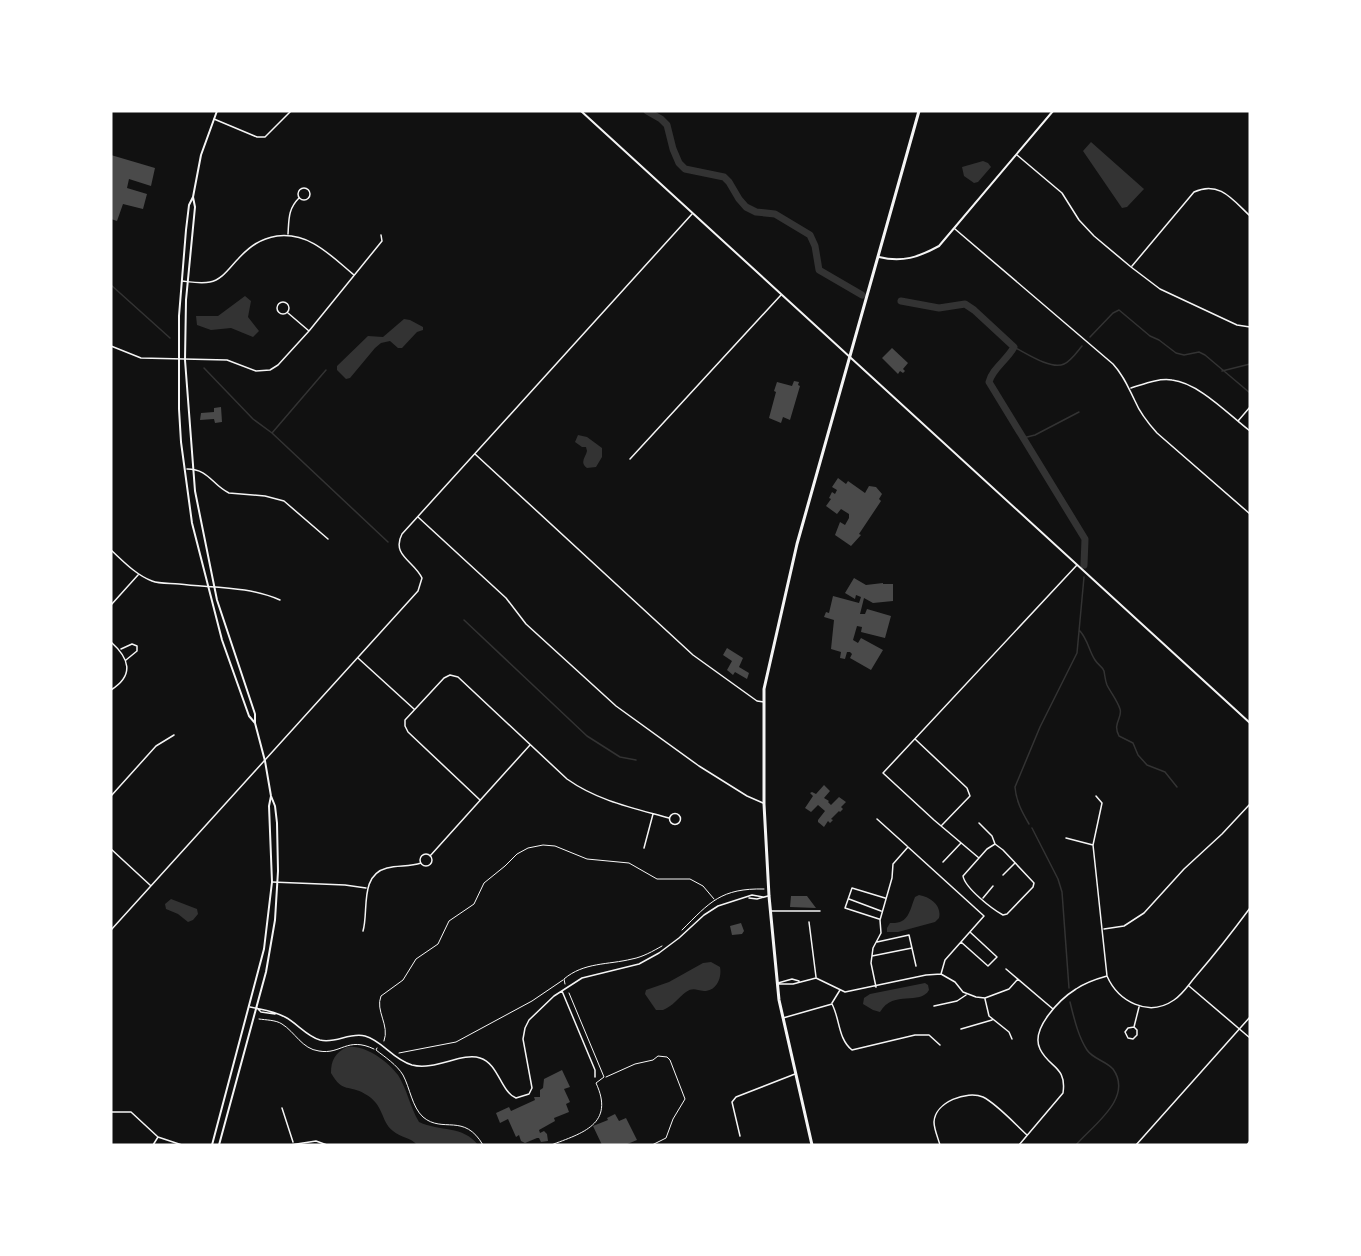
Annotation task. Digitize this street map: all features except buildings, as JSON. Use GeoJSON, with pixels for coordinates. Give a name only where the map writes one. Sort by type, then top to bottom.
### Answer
{"type":"FeatureCollection","features":[{"type":"Feature","properties":{"kind":"main road"},"geometry":{"type":"LineString","coordinates":[[217,111],[201,155],[193,197],[189,205],[181,281],[178,360],[181,442],[192,523],[208,587],[230,664],[249,716],[255,723]]}},
{"type":"Feature","properties":{"kind":"main road"},"geometry":{"type":"LineString","coordinates":[[581,111],[1250,723]]}},
{"type":"Feature","properties":{"kind":"main road"},"geometry":{"type":"LineString","coordinates":[[812,1145],[777,984],[764,804],[764,702],[767,669],[797,544],[919,111]]}},
{"type":"Feature","properties":{"kind":"main road"},"geometry":{"type":"LineString","coordinates":[[879,257],[904,260],[921,256],[939,246],[1017,155],[1050,112]]}},
{"type":"Feature","properties":{"kind":"main road"},"geometry":{"type":"LineString","coordinates":[[193,197],[195,207],[187,282],[185,360],[192,469],[214,588],[255,714],[277,823],[278,882],[271,945],[257,1008],[219,1145]]}},
{"type":"Feature","properties":{"kind":"main road"},"geometry":{"type":"LineString","coordinates":[[212,1145],[262,964],[272,882],[269,806],[271,796]]}},
{"type":"Feature","properties":{"kind":"street"},"geometry":{"type":"LineString","coordinates":[[213,118],[264,137],[271,133],[291,111]]}},
{"type":"Feature","properties":{"kind":"street"},"geometry":{"type":"LineString","coordinates":[[1017,155],[1062,193],[1079,220],[1094,236],[1160,289],[1237,325],[1250,327]]}},
{"type":"Feature","properties":{"kind":"street"},"geometry":{"type":"LineString","coordinates":[[1131,267],[1194,192],[1204,187],[1216,188],[1250,216]]}},
{"type":"Feature","properties":{"kind":"street"},"geometry":{"type":"LineString","coordinates":[[288,235],[292,205],[299,198],[300,189],[308,188],[310,194],[308,198],[304,200],[299,198]]}},
{"type":"Feature","properties":{"kind":"street"},"geometry":{"type":"LineString","coordinates":[[111,930],[420,588],[422,580],[420,574],[402,555],[398,546],[402,534],[693,213]]}},
{"type":"Feature","properties":{"kind":"street"},"geometry":{"type":"LineString","coordinates":[[954,229],[1113,364],[1122,374],[1147,422],[1157,433],[1250,514]]}},
{"type":"Feature","properties":{"kind":"street"},"geometry":{"type":"LineString","coordinates":[[181,281],[210,282],[220,279],[248,247],[264,238],[288,235],[322,248],[355,276]]}},
{"type":"Feature","properties":{"kind":"street"},"geometry":{"type":"LineString","coordinates":[[111,346],[141,358],[227,360],[256,370],[270,370],[278,365],[309,331],[355,276],[382,242],[381,235]]}},
{"type":"Feature","properties":{"kind":"street"},"geometry":{"type":"LineString","coordinates":[[630,459],[781,294]]}},
{"type":"Feature","properties":{"kind":"street"},"geometry":{"type":"LineString","coordinates":[[287,303],[289,309],[287,312],[282,314],[278,311],[278,304],[287,303]]}},
{"type":"Feature","properties":{"kind":"street"},"geometry":{"type":"LineString","coordinates":[[287,312],[309,331]]}},
{"type":"Feature","properties":{"kind":"street"},"geometry":{"type":"LineString","coordinates":[[1130,388],[1156,380],[1173,380],[1197,389],[1250,431]]}},
{"type":"Feature","properties":{"kind":"street"},"geometry":{"type":"LineString","coordinates":[[1238,421],[1250,407]]}},
{"type":"Feature","properties":{"kind":"street"},"geometry":{"type":"LineString","coordinates":[[475,453],[693,655],[757,701],[764,702]]}},
{"type":"Feature","properties":{"kind":"street"},"geometry":{"type":"LineString","coordinates":[[186,469],[207,473],[229,493],[265,496],[284,501],[328,539]]}},
{"type":"Feature","properties":{"kind":"street"},"geometry":{"type":"LineString","coordinates":[[418,516],[506,598],[525,624],[616,706],[699,766],[764,804]]}},
{"type":"Feature","properties":{"kind":"street"},"geometry":{"type":"LineString","coordinates":[[111,550],[139,574],[151,581],[238,589],[265,593],[280,600]]}},
{"type":"Feature","properties":{"kind":"street"},"geometry":{"type":"LineString","coordinates":[[979,858],[884,773],[1077,565]]}},
{"type":"Feature","properties":{"kind":"street"},"geometry":{"type":"LineString","coordinates":[[111,605],[139,574]]}},
{"type":"Feature","properties":{"kind":"street"},"geometry":{"type":"LineString","coordinates":[[111,642],[126,660],[126,672],[119,685],[111,690]]}},
{"type":"Feature","properties":{"kind":"street"},"geometry":{"type":"LineString","coordinates":[[119,650],[132,644],[137,646],[137,651],[126,660]]}},
{"type":"Feature","properties":{"kind":"street"},"geometry":{"type":"LineString","coordinates":[[358,658],[414,710]]}},
{"type":"Feature","properties":{"kind":"street"},"geometry":{"type":"LineString","coordinates":[[480,800],[408,732],[405,726],[405,720],[444,678],[450,675],[458,677],[567,779],[583,791],[601,799],[669,818]]}},
{"type":"Feature","properties":{"kind":"street"},"geometry":{"type":"LineString","coordinates":[[111,796],[156,746],[174,735]]}},
{"type":"Feature","properties":{"kind":"street"},"geometry":{"type":"LineString","coordinates":[[914,739],[970,793],[970,796],[941,825]]}},
{"type":"Feature","properties":{"kind":"street"},"geometry":{"type":"LineString","coordinates":[[430,856],[530,745]]}},
{"type":"Feature","properties":{"kind":"street"},"geometry":{"type":"LineString","coordinates":[[1096,796],[1102,803],[1093,845],[1107,976],[1116,993],[1139,1006],[1149,1007],[1172,1001],[1223,945],[1250,908]]}},
{"type":"Feature","properties":{"kind":"street"},"geometry":{"type":"LineString","coordinates":[[1103,930],[1124,926],[1144,913],[1184,869],[1250,804]]}},
{"type":"Feature","properties":{"kind":"street"},"geometry":{"type":"LineString","coordinates":[[644,848],[653,813]]}},
{"type":"Feature","properties":{"kind":"street"},"geometry":{"type":"LineString","coordinates":[[877,819],[984,916],[945,960],[941,974]]}},
{"type":"Feature","properties":{"kind":"street"},"geometry":{"type":"LineString","coordinates":[[979,823],[992,836],[995,844],[1034,883],[1033,887],[1007,914],[1000,913],[964,882],[963,876],[995,844]]}},
{"type":"Feature","properties":{"kind":"street"},"geometry":{"type":"LineString","coordinates":[[1066,838],[1093,845]]}},
{"type":"Feature","properties":{"kind":"street"},"geometry":{"type":"LineString","coordinates":[[943,862],[961,842]]}},
{"type":"Feature","properties":{"kind":"street"},"geometry":{"type":"LineString","coordinates":[[876,987],[870,963],[871,956],[881,933],[880,920],[892,878],[893,864],[908,847]]}},
{"type":"Feature","properties":{"kind":"street"},"geometry":{"type":"LineString","coordinates":[[111,849],[151,886]]}},
{"type":"Feature","properties":{"kind":"street"},"geometry":{"type":"LineString","coordinates":[[421,863],[420,859],[423,855],[430,856]]}},
{"type":"Feature","properties":{"kind":"street"},"geometry":{"type":"LineString","coordinates":[[363,931],[367,889],[371,880],[380,871],[421,863],[424,866],[430,865],[432,860],[430,856]]}},
{"type":"Feature","properties":{"kind":"street"},"geometry":{"type":"LineString","coordinates":[[1003,875],[1015,863]]}},
{"type":"Feature","properties":{"kind":"street"},"geometry":{"type":"LineString","coordinates":[[272,882],[345,885],[367,889]]}},
{"type":"Feature","properties":{"kind":"street"},"geometry":{"type":"LineString","coordinates":[[982,899],[993,886]]}},
{"type":"Feature","properties":{"kind":"street"},"geometry":{"type":"LineString","coordinates":[[880,920],[845,908],[852,888],[886,899]]}},
{"type":"Feature","properties":{"kind":"street"},"geometry":{"type":"LineString","coordinates":[[250,1007],[257,1008],[261,1012],[286,1017],[318,1040],[338,1040],[354,1035],[364,1036],[372,1039],[392,1056],[412,1065],[441,1065],[473,1057],[480,1058],[491,1065],[510,1094],[516,1098],[531,1091],[523,1039],[525,1028],[529,1020],[561,990],[582,978],[639,964],[666,948],[718,906],[749,897],[752,899],[769,896]]}},
{"type":"Feature","properties":{"kind":"street"},"geometry":{"type":"LineString","coordinates":[[848,899],[882,911]]}},
{"type":"Feature","properties":{"kind":"street"},"geometry":{"type":"LineString","coordinates":[[771,911],[820,911]]}},
{"type":"Feature","properties":{"kind":"street"},"geometry":{"type":"LineString","coordinates":[[809,922],[816,978]]}},
{"type":"Feature","properties":{"kind":"street"},"geometry":{"type":"LineString","coordinates":[[960,942],[988,966],[997,957],[969,932]]}},
{"type":"Feature","properties":{"kind":"street"},"geometry":{"type":"LineString","coordinates":[[876,943],[909,935],[916,966]]}},
{"type":"Feature","properties":{"kind":"street"},"geometry":{"type":"LineString","coordinates":[[871,956],[912,948]]}},
{"type":"Feature","properties":{"kind":"street"},"geometry":{"type":"LineString","coordinates":[[1006,969],[1054,1010]]}},
{"type":"Feature","properties":{"kind":"street"},"geometry":{"type":"LineString","coordinates":[[777,984],[786,985],[816,978],[840,990],[851,991],[926,975],[941,974],[956,982],[963,992],[985,998],[1009,989],[1018,979]]}},
{"type":"Feature","properties":{"kind":"street"},"geometry":{"type":"LineString","coordinates":[[1019,1145],[1063,1093],[1063,1075],[1055,1064],[1042,1053],[1038,1039],[1039,1028],[1076,988],[1107,976]]}},
{"type":"Feature","properties":{"kind":"street"},"geometry":{"type":"LineString","coordinates":[[777,984],[792,979],[800,981]]}},
{"type":"Feature","properties":{"kind":"street"},"geometry":{"type":"LineString","coordinates":[[1189,985],[1250,1038]]}},
{"type":"Feature","properties":{"kind":"street"},"geometry":{"type":"LineString","coordinates":[[561,990],[596,1077]]}},
{"type":"Feature","properties":{"kind":"street"},"geometry":{"type":"LineString","coordinates":[[783,1019],[832,1004],[840,990]]}},
{"type":"Feature","properties":{"kind":"street"},"geometry":{"type":"LineString","coordinates":[[934,1006],[957,1001],[967,993]]}},
{"type":"Feature","properties":{"kind":"street"},"geometry":{"type":"LineString","coordinates":[[985,998],[989,1016],[1009,1032],[1012,1039]]}},
{"type":"Feature","properties":{"kind":"street"},"geometry":{"type":"LineString","coordinates":[[832,1004],[842,1036],[852,1050],[915,1035],[929,1035],[939,1045]]}},
{"type":"Feature","properties":{"kind":"street"},"geometry":{"type":"LineString","coordinates":[[1134,1027],[1126,1030],[1125,1035],[1128,1038],[1135,1038],[1137,1035],[1134,1027],[1139,1006]]}},
{"type":"Feature","properties":{"kind":"street"},"geometry":{"type":"LineString","coordinates":[[1136,1145],[1250,1017]]}},
{"type":"Feature","properties":{"kind":"street"},"geometry":{"type":"LineString","coordinates":[[961,1029],[992,1020]]}},
{"type":"Feature","properties":{"kind":"street"},"geometry":{"type":"LineString","coordinates":[[740,1136],[732,1102],[736,1097],[796,1074]]}},
{"type":"Feature","properties":{"kind":"street"},"geometry":{"type":"LineString","coordinates":[[940,1145],[934,1122],[937,1113],[945,1104],[967,1096],[983,1097],[1027,1135]]}},
{"type":"Feature","properties":{"kind":"street"},"geometry":{"type":"LineString","coordinates":[[282,1108],[293,1143]]}},
{"type":"Feature","properties":{"kind":"street"},"geometry":{"type":"LineString","coordinates":[[111,1112],[131,1112],[158,1137],[182,1145]]}},
{"type":"Feature","properties":{"kind":"street"},"geometry":{"type":"LineString","coordinates":[[153,1145],[158,1137]]}},
{"type":"Feature","properties":{"kind":"street"},"geometry":{"type":"LineString","coordinates":[[290,1145],[316,1141],[327,1145]]}},
{"type":"Feature","properties":{"kind":"street"},"geometry":{"type":"LineString","coordinates":[[1246,1145],[1250,1141]]}},
{"type":"Feature","properties":{"kind":"path"},"geometry":{"type":"LineString","coordinates":[[386,1045],[382,1043],[386,1031],[379,1005],[381,996],[403,980],[416,958],[437,945],[449,921],[476,902],[484,883],[525,849],[539,845],[555,846],[587,859],[629,863],[659,880],[690,879],[705,889],[714,899]]}},
{"type":"Feature","properties":{"kind":"path"},"geometry":{"type":"LineString","coordinates":[[681,932],[714,899],[739,891],[764,889]]}},
{"type":"Feature","properties":{"kind":"path"},"geometry":{"type":"LineString","coordinates":[[395,1052],[421,1050],[456,1042],[530,1002],[585,968],[634,958],[665,944]]}},
{"type":"Feature","properties":{"kind":"path"},"geometry":{"type":"LineString","coordinates":[[564,979],[566,984]]}},
{"type":"Feature","properties":{"kind":"path"},"geometry":{"type":"LineString","coordinates":[[567,988],[604,1077]]}},
{"type":"Feature","properties":{"kind":"path"},"geometry":{"type":"LineString","coordinates":[[379,1046],[376,1050],[401,1072],[422,1116],[434,1122],[465,1127],[475,1133],[483,1145]]}},
{"type":"Feature","properties":{"kind":"path"},"geometry":{"type":"LineString","coordinates":[[551,1145],[587,1130],[597,1120],[603,1101],[596,1083],[604,1077],[662,1055],[670,1060],[685,1095],[684,1102],[673,1119],[666,1138],[652,1145]]}},
{"type":"Feature","properties":{"kind":"shaded area"},"geometry":{"type":"Polygon","coordinates":[[[1091,142],[1144,189],[1127,207],[1122,208],[1083,151],[1091,142]]]}},
{"type":"Feature","properties":{"kind":"shaded area"},"geometry":{"type":"Polygon","coordinates":[[[983,161],[991,167],[978,182],[974,183],[964,176],[962,167],[983,161]]]}},
{"type":"Feature","properties":{"kind":"shaded area"},"geometry":{"type":"Polygon","coordinates":[[[245,296],[251,301],[248,317],[259,331],[253,337],[231,328],[211,330],[197,325],[196,316],[218,316],[245,296]]]}},
{"type":"Feature","properties":{"kind":"shaded area"},"geometry":{"type":"Polygon","coordinates":[[[404,319],[423,327],[423,330],[417,332],[402,348],[398,348],[390,341],[381,343],[350,378],[346,379],[337,370],[337,366],[368,336],[383,337],[404,319]]]}},
{"type":"Feature","properties":{"kind":"shaded area"},"geometry":{"type":"Polygon","coordinates":[[[578,435],[587,437],[602,448],[602,457],[596,467],[587,468],[585,466],[583,462],[587,451],[586,447],[575,442],[578,435]]]}},
{"type":"Feature","properties":{"kind":"shaded area"},"geometry":{"type":"Polygon","coordinates":[[[919,895],[935,903],[939,910],[939,918],[935,922],[898,932],[887,932],[890,923],[905,919],[915,897],[919,895]]]}},
{"type":"Feature","properties":{"kind":"shaded area"},"geometry":{"type":"Polygon","coordinates":[[[171,899],[197,909],[198,914],[188,922],[178,914],[166,909],[165,904],[171,899]]]}},
{"type":"Feature","properties":{"kind":"shaded area"},"geometry":{"type":"Polygon","coordinates":[[[711,962],[720,967],[718,983],[712,989],[688,990],[663,1010],[656,1010],[645,994],[646,990],[669,982],[703,963],[711,962]]]}},
{"type":"Feature","properties":{"kind":"shaded area"},"geometry":{"type":"Polygon","coordinates":[[[925,983],[929,990],[925,995],[892,1001],[880,1012],[863,1004],[864,998],[870,994],[925,983]]]}},
{"type":"Feature","properties":{"kind":"shaded area"},"geometry":{"type":"Polygon","coordinates":[[[347,1047],[368,1051],[382,1059],[394,1070],[401,1080],[419,1122],[465,1134],[478,1145],[417,1145],[393,1131],[371,1098],[339,1084],[331,1073],[334,1057],[347,1047]]]}},
{"type":"Feature","properties":{"kind":"waterway"},"geometry":{"type":"LineString","coordinates":[[647,111],[667,125],[673,149],[679,163],[685,169],[724,177],[746,207],[756,212],[775,214],[810,235],[815,246],[819,270],[862,295]]}},
{"type":"Feature","properties":{"kind":"waterway"},"geometry":{"type":"LineString","coordinates":[[111,285],[170,338]]}},
{"type":"Feature","properties":{"kind":"waterway"},"geometry":{"type":"LineString","coordinates":[[901,301],[939,308],[965,304],[1014,347],[993,373],[989,382],[1085,539],[1084,565]]}},
{"type":"Feature","properties":{"kind":"waterway"},"geometry":{"type":"LineString","coordinates":[[1090,337],[1113,313],[1119,310],[1150,336],[1176,353],[1184,355],[1199,352],[1205,355],[1250,393]]}},
{"type":"Feature","properties":{"kind":"waterway"},"geometry":{"type":"LineString","coordinates":[[1014,347],[1039,360],[1059,365],[1069,361],[1082,346]]}},
{"type":"Feature","properties":{"kind":"waterway"},"geometry":{"type":"LineString","coordinates":[[1222,371],[1250,364]]}},
{"type":"Feature","properties":{"kind":"waterway"},"geometry":{"type":"LineString","coordinates":[[204,368],[253,419],[272,433],[388,542]]}},
{"type":"Feature","properties":{"kind":"waterway"},"geometry":{"type":"LineString","coordinates":[[272,433],[326,370]]}},
{"type":"Feature","properties":{"kind":"waterway"},"geometry":{"type":"LineString","coordinates":[[1023,438],[1035,435],[1079,412]]}},
{"type":"Feature","properties":{"kind":"waterway"},"geometry":{"type":"LineString","coordinates":[[1029,824],[1018,802],[1015,787],[1040,727],[1077,653],[1084,577]]}},
{"type":"Feature","properties":{"kind":"waterway"},"geometry":{"type":"LineString","coordinates":[[464,620],[587,736],[620,757],[636,760]]}},
{"type":"Feature","properties":{"kind":"waterway"},"geometry":{"type":"LineString","coordinates":[[1080,631],[1095,660],[1103,669],[1107,685],[1120,709],[1117,724],[1119,736],[1133,743],[1138,755],[1147,765],[1165,772],[1177,787]]}},
{"type":"Feature","properties":{"kind":"waterway"},"geometry":{"type":"LineString","coordinates":[[1032,828],[1058,879],[1062,892],[1069,988]]}},
{"type":"Feature","properties":{"kind":"waterway"},"geometry":{"type":"LineString","coordinates":[[1070,1002],[1079,1033],[1087,1050],[1113,1069],[1118,1080],[1115,1101],[1076,1145]]}}]}
